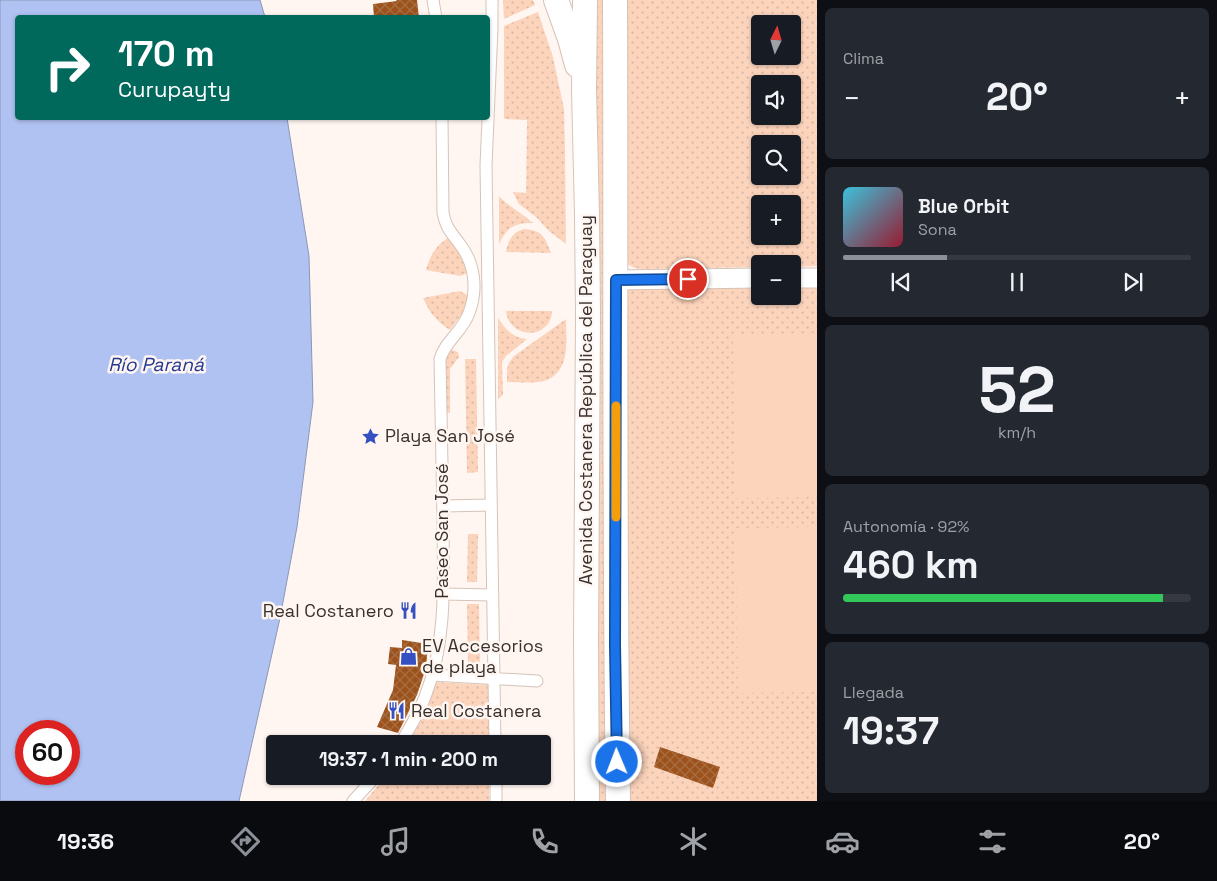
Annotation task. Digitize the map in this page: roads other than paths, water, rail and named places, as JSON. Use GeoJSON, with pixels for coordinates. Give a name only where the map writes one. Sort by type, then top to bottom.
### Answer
{"type":"FeatureCollection","features":[{"type":"Feature","properties":{"kind":"main road"},"geometry":{"type":"LineString","coordinates":[[556,0],[570,38],[584,90]]}},
{"type":"Feature","properties":{"kind":"main road","name":"Avenida Costanera República del Paraguay"},"geometry":{"type":"LineString","coordinates":[[585,0],[584,90],[588,314],[587,801]]}},
{"type":"Feature","properties":{"kind":"main road","name":"Avenida Costanera República del Paraguay"},"geometry":{"type":"LineString","coordinates":[[615,0],[615,645],[618,801]]}},
{"type":"Feature","properties":{"kind":"street"},"geometry":{"type":"LineString","coordinates":[[433,0],[436,15]]}},
{"type":"Feature","properties":{"kind":"street"},"geometry":{"type":"LineString","coordinates":[[490,74],[492,0]]}},
{"type":"Feature","properties":{"kind":"street","name":"Paseo San José"},"geometry":{"type":"LineString","coordinates":[[405,735],[418,714],[427,693],[441,636],[443,506],[440,359],[442,351],[461,328],[469,314],[474,282],[473,270],[468,256],[448,230],[444,221],[442,120]]}},
{"type":"Feature","properties":{"kind":"street"},"geometry":{"type":"LineString","coordinates":[[488,120],[486,165],[495,735]]}},
{"type":"Feature","properties":{"kind":"street"},"geometry":{"type":"LineString","coordinates":[[430,153],[442,154]]}},
{"type":"Feature","properties":{"kind":"street"},"geometry":{"type":"LineString","coordinates":[[616,280],[751,278]]}},
{"type":"Feature","properties":{"kind":"street"},"geometry":{"type":"LineString","coordinates":[[801,278],[817,278]]}},
{"type":"Feature","properties":{"kind":"street"},"geometry":{"type":"LineString","coordinates":[[443,506],[491,505]]}},
{"type":"Feature","properties":{"kind":"street"},"geometry":{"type":"LineString","coordinates":[[443,594],[492,595]]}},
{"type":"Feature","properties":{"kind":"street"},"geometry":{"type":"LineString","coordinates":[[432,676],[537,681]]}},
{"type":"Feature","properties":{"kind":"street"},"geometry":{"type":"LineString","coordinates":[[353,801],[368,785]]}},
{"type":"Feature","properties":{"kind":"street"},"geometry":{"type":"LineString","coordinates":[[496,785],[496,801]]}},
{"type":"Feature","properties":{"kind":"water","name":"Río Paraná"},"geometry":{"type":"Polygon","coordinates":[[[0,0],[260,0],[264,15],[15,15],[15,120],[287,120],[309,256],[313,402],[297,527],[280,618],[239,801],[0,801],[0,0]]]}},
{"type":"Feature","properties":{"kind":"place","name":"Playa San José"},"geometry":{"type":"Point","coordinates":[371,436]}},
{"type":"Feature","properties":{"kind":"place","name":"Real Costanero"},"geometry":{"type":"Point","coordinates":[408,611]}},
{"type":"Feature","properties":{"kind":"place","name":"EV Accesorios de playa"},"geometry":{"type":"Point","coordinates":[408,656]}},
{"type":"Feature","properties":{"kind":"place","name":"Real Costanera"},"geometry":{"type":"Point","coordinates":[397,711]}}]}
